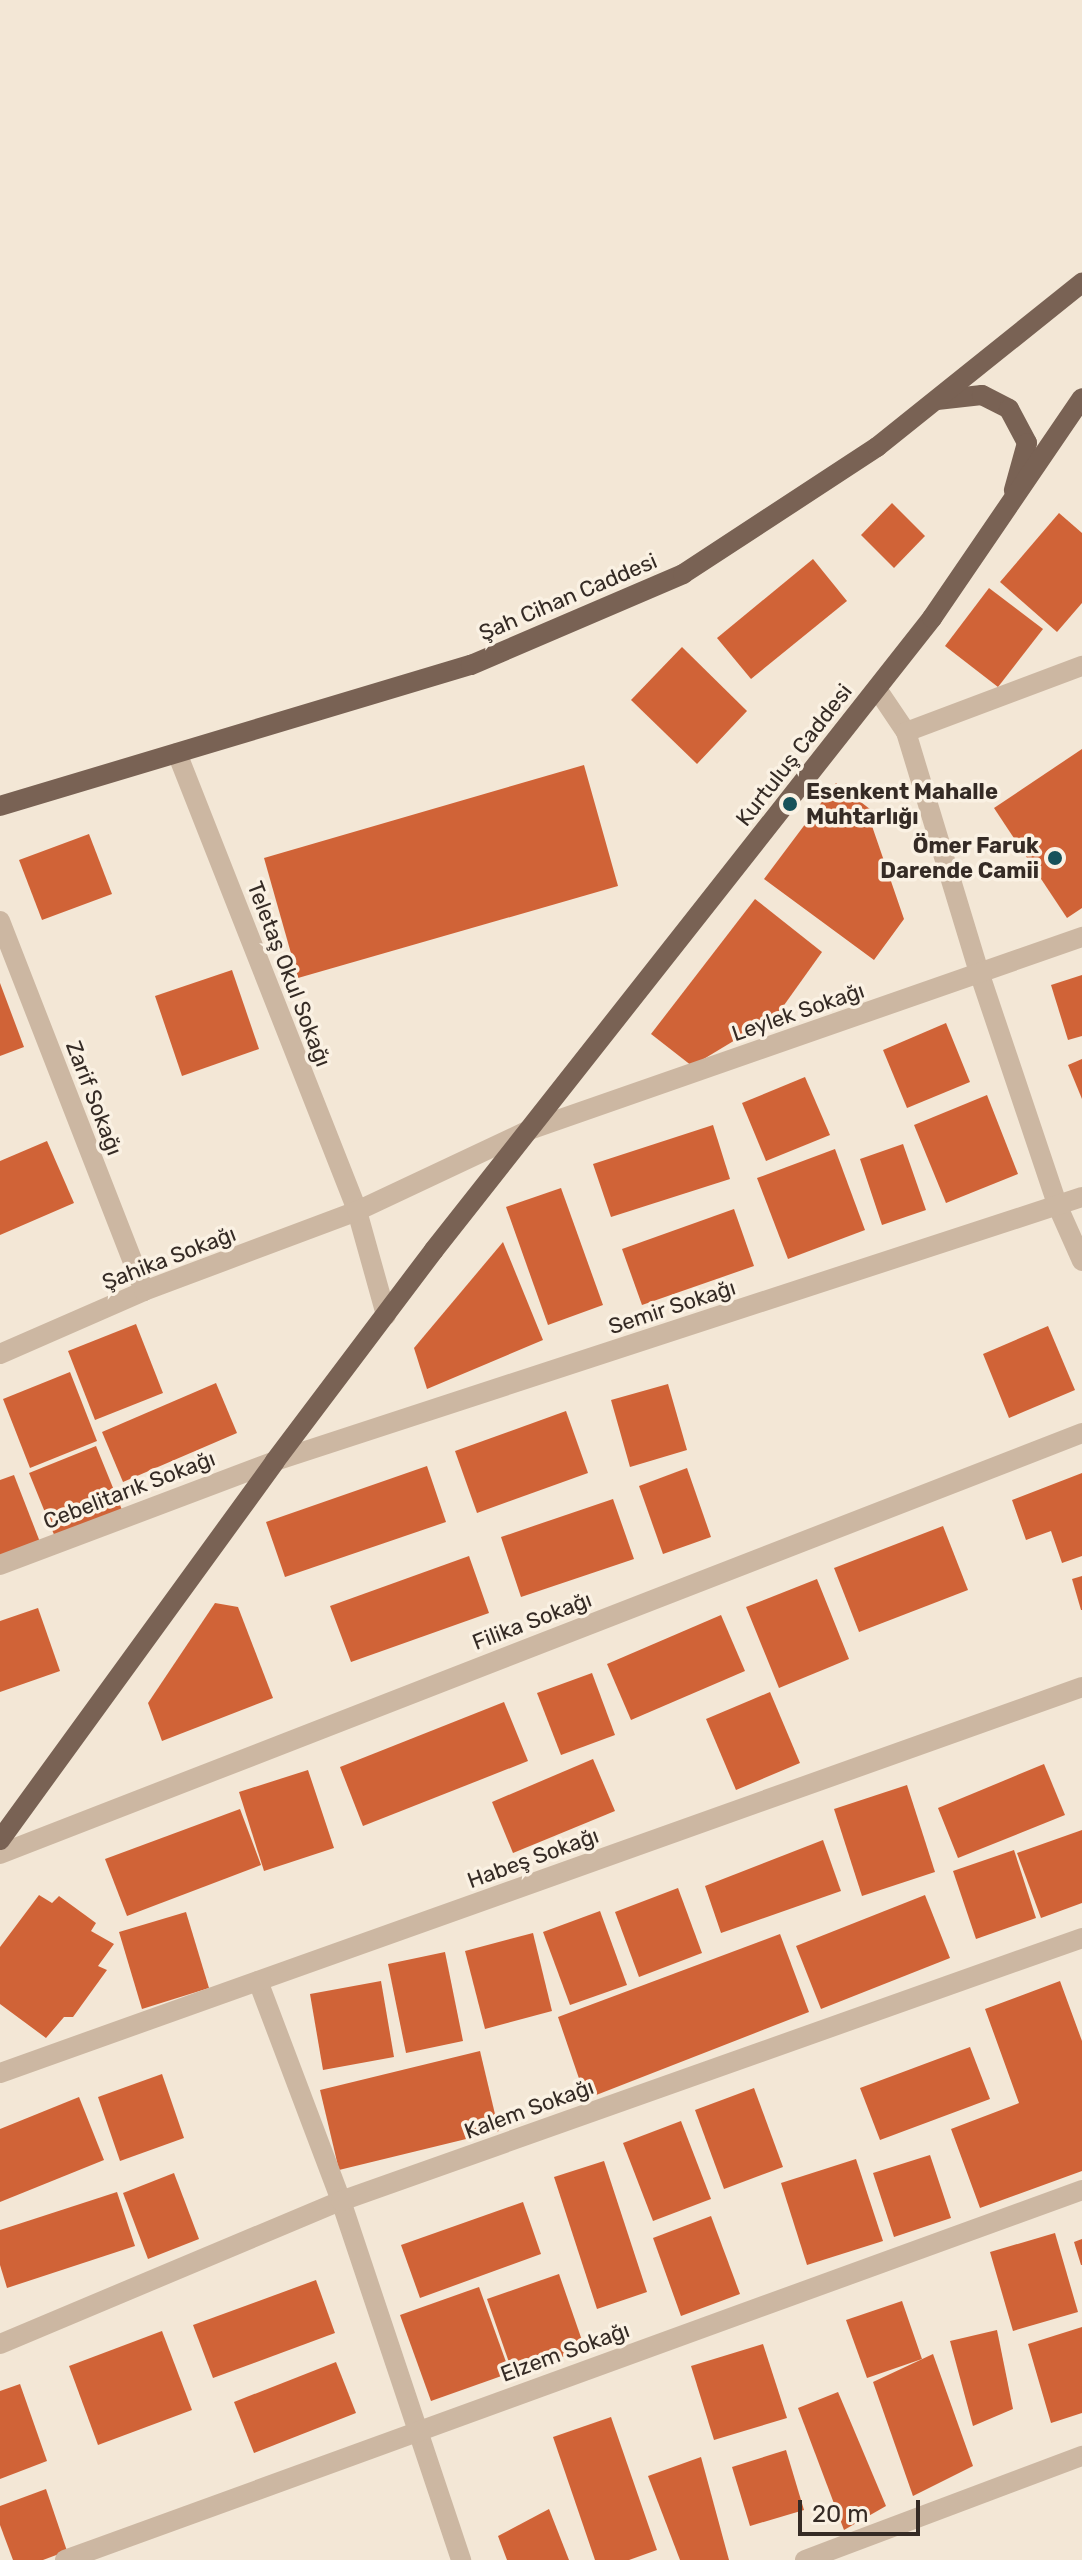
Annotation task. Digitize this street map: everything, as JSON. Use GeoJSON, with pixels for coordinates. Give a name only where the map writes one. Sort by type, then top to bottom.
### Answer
{"type":"FeatureCollection","features":[{"type":"Feature","properties":{"kind":"main road","name":"Şah Cihan Caddesi"},"geometry":{"type":"LineString","coordinates":[[0,806],[471,665],[683,574],[877,447],[1082,283]]}},
{"type":"Feature","properties":{"kind":"main road"},"geometry":{"type":"LineString","coordinates":[[937,400],[982,395],[1009,409],[1027,443],[1009,505]]}},
{"type":"Feature","properties":{"kind":"main road","name":"Kurtuluş Caddesi"},"geometry":{"type":"LineString","coordinates":[[0,1840],[275,1461],[386,1315],[932,618],[1079,406]]}},
{"type":"Feature","properties":{"kind":"street"},"geometry":{"type":"LineString","coordinates":[[906,732],[1082,666]]}},
{"type":"Feature","properties":{"kind":"street"},"geometry":{"type":"LineString","coordinates":[[877,689],[906,732],[980,975],[1058,1207],[1082,1261]]}},
{"type":"Feature","properties":{"kind":"street","name":"Teletaş Okul Sokağı"},"geometry":{"type":"LineString","coordinates":[[177,753],[357,1211],[386,1315]]}},
{"type":"Feature","properties":{"kind":"street","name":"Zarif Sokağı"},"geometry":{"type":"LineString","coordinates":[[0,921],[144,1291]]}},
{"type":"Feature","properties":{"kind":"street","name":"Leylek Sokağı"},"geometry":{"type":"LineString","coordinates":[[357,1211],[529,1130],[1082,937]]}},
{"type":"Feature","properties":{"kind":"street","name":"Semir Sokağı"},"geometry":{"type":"LineString","coordinates":[[275,1461],[1082,1197]]}},
{"type":"Feature","properties":{"kind":"street","name":"Şahika Sokağı"},"geometry":{"type":"LineString","coordinates":[[0,1354],[144,1291],[357,1211]]}},
{"type":"Feature","properties":{"kind":"street","name":"Filika Sokağı"},"geometry":{"type":"LineString","coordinates":[[0,1854],[1082,1433]]}},
{"type":"Feature","properties":{"kind":"street","name":"Cebelitarık Sokağı"},"geometry":{"type":"LineString","coordinates":[[0,1565],[275,1461]]}},
{"type":"Feature","properties":{"kind":"street","name":"Habeş Sokağı"},"geometry":{"type":"LineString","coordinates":[[0,2073],[1082,1687]]}},
{"type":"Feature","properties":{"kind":"street","name":"Kalem Sokağı"},"geometry":{"type":"LineString","coordinates":[[0,2344],[341,2201],[1082,1938]]}},
{"type":"Feature","properties":{"kind":"street"},"geometry":{"type":"LineString","coordinates":[[258,1981],[341,2201],[461,2560]]}},
{"type":"Feature","properties":{"kind":"street","name":"Elzem Sokağı"},"geometry":{"type":"LineString","coordinates":[[65,2560],[1082,2190]]}},
{"type":"Feature","properties":{"kind":"street"},"geometry":{"type":"LineString","coordinates":[[805,2560],[1082,2456]]}},
{"type":"Feature","properties":{"kind":"building"},"geometry":{"type":"Polygon","coordinates":[[[892,503],[925,536],[894,568],[861,535],[892,503]]]}},
{"type":"Feature","properties":{"kind":"building"},"geometry":{"type":"Polygon","coordinates":[[[1059,513],[1082,533],[1082,603],[1057,632],[1000,582],[1059,513]]]}},
{"type":"Feature","properties":{"kind":"building"},"geometry":{"type":"Polygon","coordinates":[[[813,559],[847,601],[751,679],[717,638],[813,559]]]}},
{"type":"Feature","properties":{"kind":"building"},"geometry":{"type":"Polygon","coordinates":[[[989,588],[1043,629],[998,687],[945,646],[989,588]]]}},
{"type":"Feature","properties":{"kind":"building"},"geometry":{"type":"Polygon","coordinates":[[[682,647],[747,711],[697,764],[631,700],[682,647]]]}},
{"type":"Feature","properties":{"kind":"building","name":"Ömer Faruk Darende Camii"},"geometry":{"type":"Polygon","coordinates":[[[1082,749],[1082,908],[1067,918],[994,808],[1082,749]]]}},
{"type":"Feature","properties":{"kind":"building"},"geometry":{"type":"Polygon","coordinates":[[[584,765],[618,886],[298,978],[264,858],[584,765]]]}},
{"type":"Feature","properties":{"kind":"building"},"geometry":{"type":"Polygon","coordinates":[[[836,783],[879,816],[872,826],[904,919],[874,960],[764,879],[836,783]]]}},
{"type":"Feature","properties":{"kind":"building"},"geometry":{"type":"Polygon","coordinates":[[[89,834],[112,894],[42,920],[19,860],[89,834]]]}},
{"type":"Feature","properties":{"kind":"building"},"geometry":{"type":"Polygon","coordinates":[[[755,899],[822,952],[777,1015],[692,1066],[651,1034],[755,899]]]}},
{"type":"Feature","properties":{"kind":"building"},"geometry":{"type":"Polygon","coordinates":[[[232,970],[259,1049],[182,1076],[155,996],[232,970]]]}},
{"type":"Feature","properties":{"kind":"building"},"geometry":{"type":"Polygon","coordinates":[[[1082,975],[1082,1036],[1068,1040],[1051,985],[1082,975]]]}},
{"type":"Feature","properties":{"kind":"building"},"geometry":{"type":"Polygon","coordinates":[[[0,983],[24,1047],[0,1056],[0,983]]]}},
{"type":"Feature","properties":{"kind":"building"},"geometry":{"type":"Polygon","coordinates":[[[946,1023],[970,1082],[907,1108],[883,1050],[946,1023]]]}},
{"type":"Feature","properties":{"kind":"building"},"geometry":{"type":"Polygon","coordinates":[[[1082,1059],[1082,1099],[1068,1065],[1082,1059]]]}},
{"type":"Feature","properties":{"kind":"building"},"geometry":{"type":"Polygon","coordinates":[[[805,1077],[830,1135],[766,1161],[742,1103],[805,1077]]]}},
{"type":"Feature","properties":{"kind":"building"},"geometry":{"type":"Polygon","coordinates":[[[987,1095],[1018,1174],[946,1203],[914,1125],[987,1095]]]}},
{"type":"Feature","properties":{"kind":"building"},"geometry":{"type":"Polygon","coordinates":[[[713,1125],[730,1179],[611,1217],[593,1164],[713,1125]]]}},
{"type":"Feature","properties":{"kind":"building"},"geometry":{"type":"Polygon","coordinates":[[[47,1141],[74,1203],[0,1235],[0,1161],[47,1141]]]}},
{"type":"Feature","properties":{"kind":"building"},"geometry":{"type":"Polygon","coordinates":[[[903,1144],[926,1210],[882,1225],[860,1159],[903,1144]]]}},
{"type":"Feature","properties":{"kind":"building"},"geometry":{"type":"Polygon","coordinates":[[[835,1149],[865,1230],[788,1259],[757,1178],[835,1149]]]}},
{"type":"Feature","properties":{"kind":"building"},"geometry":{"type":"Polygon","coordinates":[[[561,1188],[603,1305],[548,1325],[506,1207],[561,1188]]]}},
{"type":"Feature","properties":{"kind":"building"},"geometry":{"type":"Polygon","coordinates":[[[734,1209],[754,1266],[642,1305],[622,1249],[734,1209]]]}},
{"type":"Feature","properties":{"kind":"building"},"geometry":{"type":"Polygon","coordinates":[[[503,1242],[543,1340],[427,1389],[414,1348],[503,1242]]]}},
{"type":"Feature","properties":{"kind":"building"},"geometry":{"type":"Polygon","coordinates":[[[136,1324],[163,1393],[95,1420],[68,1351],[136,1324]]]}},
{"type":"Feature","properties":{"kind":"building"},"geometry":{"type":"Polygon","coordinates":[[[1048,1326],[1075,1390],[1009,1418],[983,1354],[1048,1326]]]}},
{"type":"Feature","properties":{"kind":"building"},"geometry":{"type":"Polygon","coordinates":[[[70,1372],[97,1441],[30,1468],[3,1399],[70,1372]]]}},
{"type":"Feature","properties":{"kind":"building"},"geometry":{"type":"Polygon","coordinates":[[[216,1383],[237,1433],[123,1482],[102,1432],[216,1383]]]}},
{"type":"Feature","properties":{"kind":"building"},"geometry":{"type":"Polygon","coordinates":[[[668,1384],[687,1450],[630,1467],[611,1400],[668,1384]]]}},
{"type":"Feature","properties":{"kind":"building"},"geometry":{"type":"Polygon","coordinates":[[[566,1411],[588,1473],[477,1513],[455,1451],[566,1411]]]}},
{"type":"Feature","properties":{"kind":"building"},"geometry":{"type":"Polygon","coordinates":[[[96,1446],[122,1510],[55,1537],[29,1473],[96,1446]]]}},
{"type":"Feature","properties":{"kind":"building"},"geometry":{"type":"Polygon","coordinates":[[[427,1466],[446,1522],[285,1577],[266,1522],[427,1466]]]}},
{"type":"Feature","properties":{"kind":"building"},"geometry":{"type":"Polygon","coordinates":[[[687,1468],[711,1537],[663,1554],[639,1486],[687,1468]]]}},
{"type":"Feature","properties":{"kind":"building"},"geometry":{"type":"Polygon","coordinates":[[[1082,1473],[1082,1556],[1062,1563],[1051,1531],[1026,1540],[1012,1500],[1082,1473]]]}},
{"type":"Feature","properties":{"kind":"building"},"geometry":{"type":"Polygon","coordinates":[[[14,1475],[40,1542],[0,1558],[0,1480],[14,1475]]]}},
{"type":"Feature","properties":{"kind":"building"},"geometry":{"type":"Polygon","coordinates":[[[613,1499],[634,1559],[521,1597],[501,1537],[613,1499]]]}},
{"type":"Feature","properties":{"kind":"building"},"geometry":{"type":"Polygon","coordinates":[[[943,1526],[968,1590],[859,1632],[834,1568],[943,1526]]]}},
{"type":"Feature","properties":{"kind":"building"},"geometry":{"type":"Polygon","coordinates":[[[469,1556],[489,1613],[351,1662],[330,1606],[469,1556]]]}},
{"type":"Feature","properties":{"kind":"building"},"geometry":{"type":"Polygon","coordinates":[[[1082,1576],[1082,1610],[1081,1610],[1072,1579],[1082,1576]]]}},
{"type":"Feature","properties":{"kind":"building"},"geometry":{"type":"Polygon","coordinates":[[[817,1579],[849,1659],[779,1688],[746,1607],[817,1579]]]}},
{"type":"Feature","properties":{"kind":"building"},"geometry":{"type":"Polygon","coordinates":[[[215,1603],[238,1607],[273,1698],[162,1741],[148,1703],[215,1603]]]}},
{"type":"Feature","properties":{"kind":"building"},"geometry":{"type":"Polygon","coordinates":[[[38,1608],[60,1671],[0,1692],[0,1621],[38,1608]]]}},
{"type":"Feature","properties":{"kind":"building"},"geometry":{"type":"Polygon","coordinates":[[[721,1615],[745,1671],[631,1720],[607,1664],[721,1615]]]}},
{"type":"Feature","properties":{"kind":"building"},"geometry":{"type":"Polygon","coordinates":[[[592,1673],[615,1735],[561,1755],[537,1693],[592,1673]]]}},
{"type":"Feature","properties":{"kind":"building"},"geometry":{"type":"Polygon","coordinates":[[[770,1692],[800,1763],[736,1790],[706,1719],[770,1692]]]}},
{"type":"Feature","properties":{"kind":"building"},"geometry":{"type":"Polygon","coordinates":[[[504,1702],[528,1761],[363,1826],[340,1767],[504,1702]]]}},
{"type":"Feature","properties":{"kind":"building"},"geometry":{"type":"Polygon","coordinates":[[[593,1759],[615,1811],[513,1853],[492,1802],[593,1759]]]}},
{"type":"Feature","properties":{"kind":"building"},"geometry":{"type":"Polygon","coordinates":[[[1044,1764],[1065,1815],[958,1858],[938,1808],[1044,1764]]]}},
{"type":"Feature","properties":{"kind":"building"},"geometry":{"type":"Polygon","coordinates":[[[308,1770],[334,1848],[264,1871],[239,1792],[308,1770]]]}},
{"type":"Feature","properties":{"kind":"building"},"geometry":{"type":"Polygon","coordinates":[[[907,1785],[935,1872],[862,1896],[834,1809],[907,1785]]]}},
{"type":"Feature","properties":{"kind":"building"},"geometry":{"type":"Polygon","coordinates":[[[240,1809],[261,1865],[127,1916],[105,1859],[240,1809]]]}},
{"type":"Feature","properties":{"kind":"building"},"geometry":{"type":"Polygon","coordinates":[[[1082,1830],[1082,1903],[1041,1918],[1017,1853],[1082,1830]]]}},
{"type":"Feature","properties":{"kind":"building"},"geometry":{"type":"Polygon","coordinates":[[[823,1840],[841,1891],[721,1933],[705,1886],[823,1840]]]}},
{"type":"Feature","properties":{"kind":"building"},"geometry":{"type":"Polygon","coordinates":[[[1014,1850],[1036,1918],[976,1939],[953,1871],[1014,1850]]]}},
{"type":"Feature","properties":{"kind":"building"},"geometry":{"type":"Polygon","coordinates":[[[678,1888],[702,1953],[639,1977],[615,1912],[678,1888]]]}},
{"type":"Feature","properties":{"kind":"building"},"geometry":{"type":"Polygon","coordinates":[[[39,1895],[52,1903],[59,1896],[96,1923],[91,1931],[114,1944],[98,1966],[107,1970],[73,2017],[64,2017],[46,2038],[0,2004],[0,1947],[39,1895]]]}},
{"type":"Feature","properties":{"kind":"building"},"geometry":{"type":"Polygon","coordinates":[[[925,1895],[950,1958],[821,2009],[796,1946],[925,1895]]]}},
{"type":"Feature","properties":{"kind":"building"},"geometry":{"type":"Polygon","coordinates":[[[600,1911],[627,1985],[570,2005],[543,1932],[600,1911]]]}},
{"type":"Feature","properties":{"kind":"building"},"geometry":{"type":"Polygon","coordinates":[[[186,1912],[209,1988],[142,2009],[119,1932],[186,1912]]]}},
{"type":"Feature","properties":{"kind":"building"},"geometry":{"type":"Polygon","coordinates":[[[533,1933],[552,2011],[485,2029],[465,1951],[533,1933]]]}},
{"type":"Feature","properties":{"kind":"building"},"geometry":{"type":"Polygon","coordinates":[[[780,1934],[809,2012],[586,2099],[558,2017],[780,1934]]]}},
{"type":"Feature","properties":{"kind":"building"},"geometry":{"type":"Polygon","coordinates":[[[445,1952],[463,2041],[406,2053],[388,1964],[445,1952]]]}},
{"type":"Feature","properties":{"kind":"building"},"geometry":{"type":"Polygon","coordinates":[[[381,1981],[394,2057],[323,2070],[310,1994],[381,1981]]]}},
{"type":"Feature","properties":{"kind":"building"},"geometry":{"type":"Polygon","coordinates":[[[1060,1981],[1082,2041],[1082,2171],[980,2208],[951,2129],[1019,2103],[985,2009],[1060,1981]]]}},
{"type":"Feature","properties":{"kind":"building"},"geometry":{"type":"Polygon","coordinates":[[[970,2047],[990,2099],[880,2140],[860,2088],[970,2047]]]}},
{"type":"Feature","properties":{"kind":"building"},"geometry":{"type":"Polygon","coordinates":[[[480,2051],[499,2131],[339,2170],[320,2090],[480,2051]]]}},
{"type":"Feature","properties":{"kind":"building"},"geometry":{"type":"Polygon","coordinates":[[[162,2074],[184,2138],[120,2161],[98,2097],[162,2074]]]}},
{"type":"Feature","properties":{"kind":"building"},"geometry":{"type":"Polygon","coordinates":[[[754,2088],[783,2167],[724,2189],[695,2110],[754,2088]]]}},
{"type":"Feature","properties":{"kind":"building"},"geometry":{"type":"Polygon","coordinates":[[[79,2097],[104,2160],[0,2202],[0,2129],[79,2097]]]}},
{"type":"Feature","properties":{"kind":"building"},"geometry":{"type":"Polygon","coordinates":[[[681,2121],[711,2199],[653,2221],[623,2143],[681,2121]]]}},
{"type":"Feature","properties":{"kind":"building"},"geometry":{"type":"Polygon","coordinates":[[[930,2155],[951,2218],[894,2237],[873,2173],[930,2155]]]}},
{"type":"Feature","properties":{"kind":"building"},"geometry":{"type":"Polygon","coordinates":[[[856,2159],[883,2241],[807,2265],[781,2183],[856,2159]]]}},
{"type":"Feature","properties":{"kind":"building"},"geometry":{"type":"Polygon","coordinates":[[[604,2161],[647,2292],[597,2309],[554,2177],[604,2161]]]}},
{"type":"Feature","properties":{"kind":"building"},"geometry":{"type":"Polygon","coordinates":[[[174,2173],[199,2239],[148,2259],[123,2193],[174,2173]]]}},
{"type":"Feature","properties":{"kind":"building"},"geometry":{"type":"Polygon","coordinates":[[[117,2192],[135,2246],[7,2288],[0,2265],[0,2230],[117,2192]]]}},
{"type":"Feature","properties":{"kind":"building"},"geometry":{"type":"Polygon","coordinates":[[[523,2202],[541,2254],[420,2298],[401,2245],[523,2202]]]}},
{"type":"Feature","properties":{"kind":"building"},"geometry":{"type":"Polygon","coordinates":[[[711,2216],[740,2294],[681,2316],[653,2238],[711,2216]]]}},
{"type":"Feature","properties":{"kind":"building"},"geometry":{"type":"Polygon","coordinates":[[[1055,2233],[1078,2312],[1013,2331],[990,2252],[1055,2233]]]}},
{"type":"Feature","properties":{"kind":"building"},"geometry":{"type":"Polygon","coordinates":[[[1082,2239],[1082,2265],[1081,2265],[1074,2242],[1082,2239]]]}},
{"type":"Feature","properties":{"kind":"building"},"geometry":{"type":"Polygon","coordinates":[[[559,2274],[585,2349],[513,2374],[487,2299],[559,2274]]]}},
{"type":"Feature","properties":{"kind":"building"},"geometry":{"type":"Polygon","coordinates":[[[316,2280],[335,2333],[213,2378],[193,2325],[316,2280]]]}},
{"type":"Feature","properties":{"kind":"building"},"geometry":{"type":"Polygon","coordinates":[[[479,2287],[510,2373],[431,2401],[400,2315],[479,2287]]]}},
{"type":"Feature","properties":{"kind":"building"},"geometry":{"type":"Polygon","coordinates":[[[902,2301],[922,2359],[867,2378],[846,2320],[902,2301]]]}},
{"type":"Feature","properties":{"kind":"building"},"geometry":{"type":"Polygon","coordinates":[[[1082,2327],[1082,2413],[1051,2423],[1028,2344],[1082,2327]]]}},
{"type":"Feature","properties":{"kind":"building"},"geometry":{"type":"Polygon","coordinates":[[[997,2330],[1013,2409],[973,2426],[950,2341],[997,2330]]]}},
{"type":"Feature","properties":{"kind":"building"},"geometry":{"type":"Polygon","coordinates":[[[162,2331],[192,2410],[98,2445],[69,2366],[162,2331]]]}},
{"type":"Feature","properties":{"kind":"building"},"geometry":{"type":"Polygon","coordinates":[[[763,2344],[787,2418],[714,2440],[691,2366],[763,2344]]]}},
{"type":"Feature","properties":{"kind":"building"},"geometry":{"type":"Polygon","coordinates":[[[933,2354],[973,2466],[913,2496],[873,2382],[933,2354]]]}},
{"type":"Feature","properties":{"kind":"building"},"geometry":{"type":"Polygon","coordinates":[[[336,2362],[356,2413],[254,2453],[234,2402],[336,2362]]]}},
{"type":"Feature","properties":{"kind":"building"},"geometry":{"type":"Polygon","coordinates":[[[20,2384],[47,2461],[0,2479],[0,2391],[20,2384]]]}},
{"type":"Feature","properties":{"kind":"building"},"geometry":{"type":"Polygon","coordinates":[[[838,2392],[886,2506],[844,2530],[798,2408],[838,2392]]]}},
{"type":"Feature","properties":{"kind":"building"},"geometry":{"type":"Polygon","coordinates":[[[611,2417],[657,2550],[629,2560],[595,2560],[553,2437],[611,2417]]]}},
{"type":"Feature","properties":{"kind":"building"},"geometry":{"type":"Polygon","coordinates":[[[786,2450],[804,2510],[750,2526],[732,2467],[786,2450]]]}},
{"type":"Feature","properties":{"kind":"building"},"geometry":{"type":"Polygon","coordinates":[[[701,2457],[729,2560],[680,2560],[648,2476],[701,2457]]]}},
{"type":"Feature","properties":{"kind":"building"},"geometry":{"type":"Polygon","coordinates":[[[46,2489],[67,2551],[43,2560],[13,2560],[0,2525],[0,2506],[46,2489]]]}},
{"type":"Feature","properties":{"kind":"building"},"geometry":{"type":"Polygon","coordinates":[[[549,2509],[569,2560],[507,2560],[498,2536],[549,2509]]]}},
{"type":"Feature","properties":{"kind":"place","name":"Esenkent Mahalle Muhtarlığı"},"geometry":{"type":"Point","coordinates":[790,804]}},
{"type":"Feature","properties":{"kind":"place","name":"Ömer Faruk Darende Camii"},"geometry":{"type":"Point","coordinates":[1055,858]}}]}
